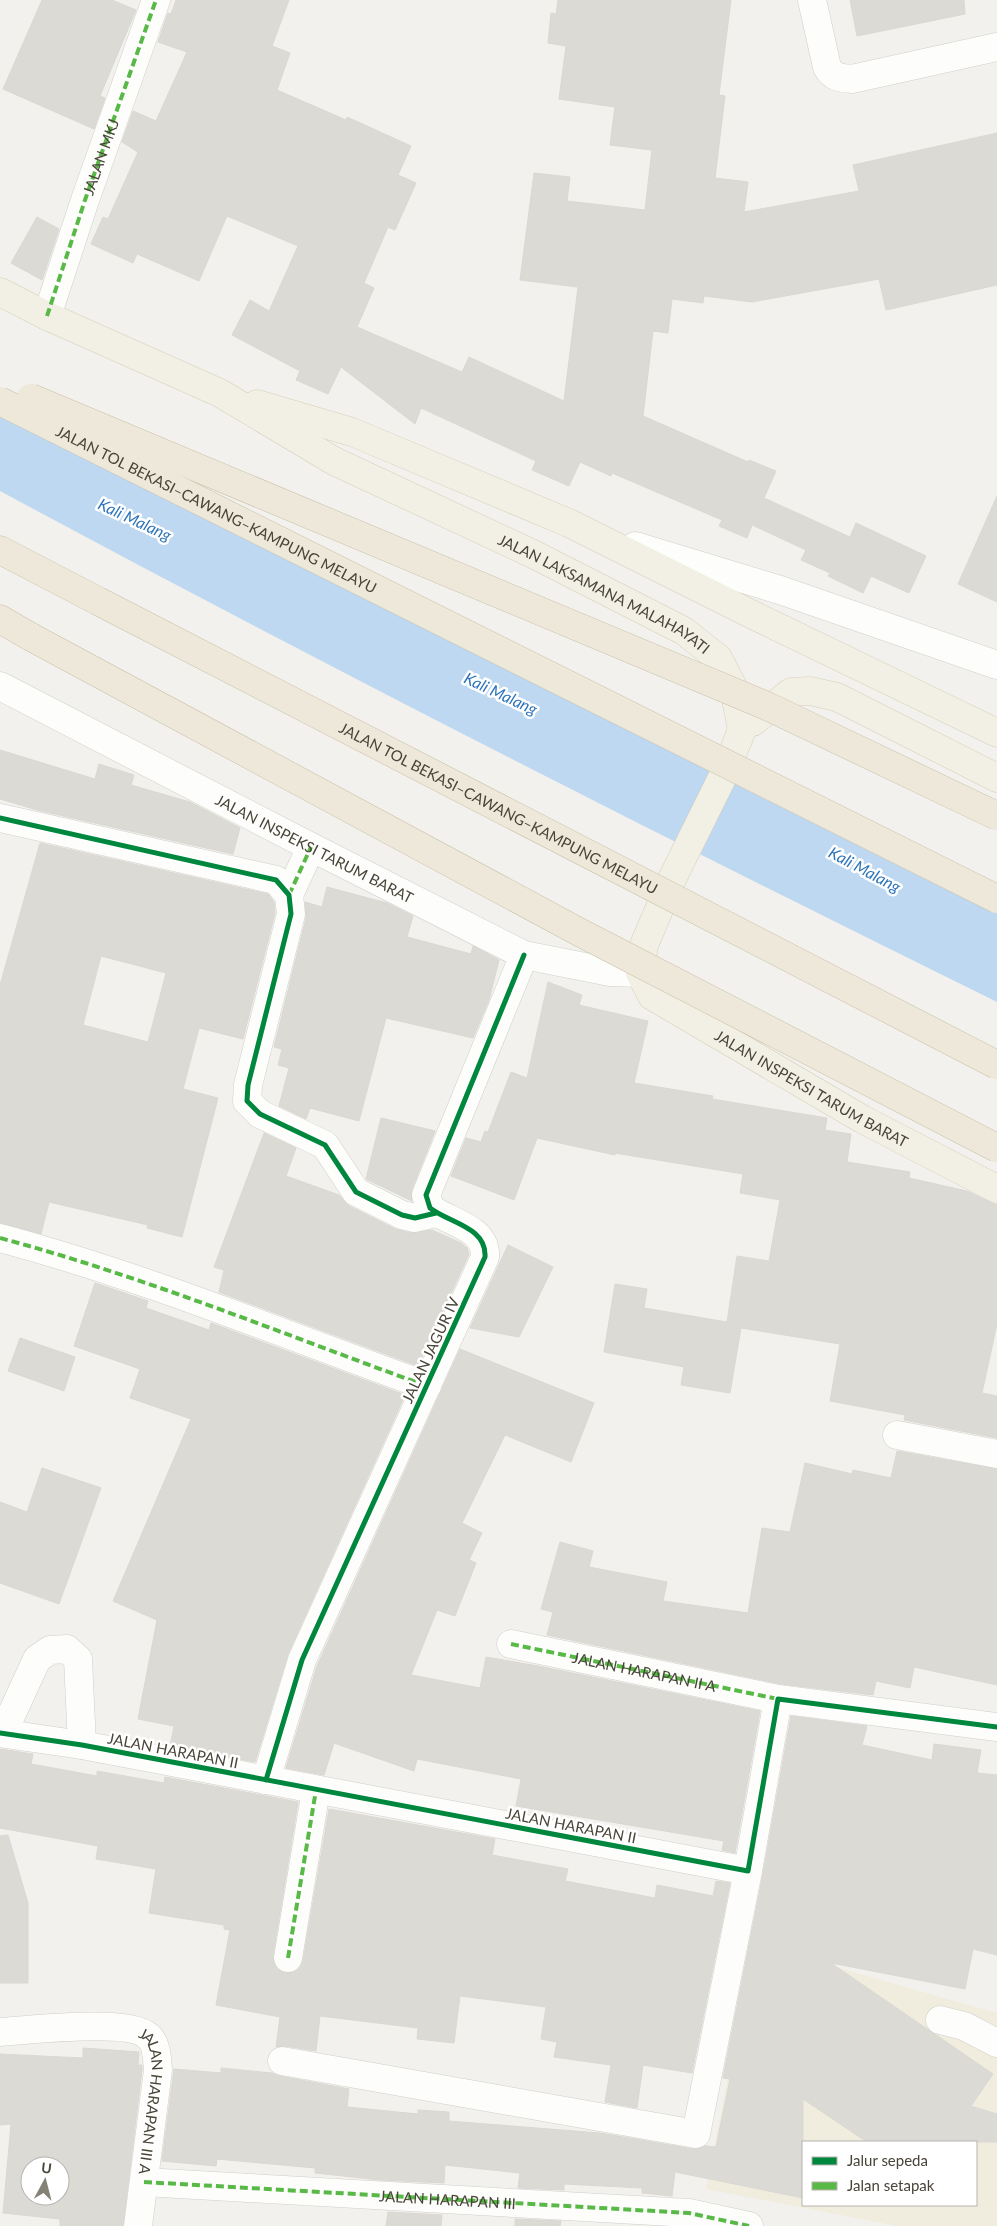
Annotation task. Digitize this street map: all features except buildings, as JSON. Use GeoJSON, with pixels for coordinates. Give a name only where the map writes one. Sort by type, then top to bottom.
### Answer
{"type":"FeatureCollection","features":[{"type":"Feature","properties":{"kind":"highway"},"geometry":{"type":"LineString","coordinates":[[0,385],[767,706],[997,816]]}},
{"type":"Feature","properties":{"kind":"highway","name":"JALAN TOL BEKASI–CAWANG–KAMPUNG MELAYU"},"geometry":{"type":"LineString","coordinates":[[0,402],[997,898]]}},
{"type":"Feature","properties":{"kind":"highway","name":"JALAN TOL BEKASI–CAWANG–KAMPUNG MELAYU"},"geometry":{"type":"LineString","coordinates":[[0,550],[997,1065]]}},
{"type":"Feature","properties":{"kind":"highway"},"geometry":{"type":"LineString","coordinates":[[0,619],[582,933],[997,1148]]}},
{"type":"Feature","properties":{"kind":"main road","name":"JALAN LAKSAMANA MALAHAYATI"},"geometry":{"type":"LineString","coordinates":[[0,292],[47,316],[220,393],[334,461],[533,554],[684,631],[718,658],[734,689],[742,730]]}},
{"type":"Feature","properties":{"kind":"main road","name":"JALAN LAKSAMANA MALAHAYATI"},"geometry":{"type":"LineString","coordinates":[[220,393],[352,432],[569,523],[753,615],[997,733]]}},
{"type":"Feature","properties":{"kind":"main road"},"geometry":{"type":"LineString","coordinates":[[640,973],[644,945],[672,880],[724,774],[742,730],[791,692],[810,691],[837,696],[997,778]]}},
{"type":"Feature","properties":{"kind":"main road","name":"JALAN INSPEKSI TARUM BARAT"},"geometry":{"type":"LineString","coordinates":[[640,973],[652,996],[862,1119],[997,1189]]}},
{"type":"Feature","properties":{"kind":"street","name":"JALAN MKJ"},"geometry":{"type":"LineString","coordinates":[[47,316],[84,200],[156,0]]}},
{"type":"Feature","properties":{"kind":"street"},"geometry":{"type":"LineString","coordinates":[[812,0],[827,67],[830,73],[837,77],[852,79],[997,47]]}},
{"type":"Feature","properties":{"kind":"street"},"geometry":{"type":"LineString","coordinates":[[569,523],[671,558],[691,562],[780,590],[997,665]]}},
{"type":"Feature","properties":{"kind":"street","name":"JALAN INSPEKSI TARUM BARAT"},"geometry":{"type":"LineString","coordinates":[[0,686],[311,848],[524,955],[610,972],[640,973]]}},
{"type":"Feature","properties":{"kind":"street"},"geometry":{"type":"LineString","coordinates":[[0,818],[276,880],[289,895]]}},
{"type":"Feature","properties":{"kind":"street"},"geometry":{"type":"LineString","coordinates":[[311,848],[289,895],[291,914],[248,1085],[247,1101],[260,1114],[325,1145],[356,1192],[402,1215],[414,1218],[436,1213]]}},
{"type":"Feature","properties":{"kind":"street"},"geometry":{"type":"LineString","coordinates":[[436,1213],[430,1208],[428,1202],[428,1188],[524,955]]}},
{"type":"Feature","properties":{"kind":"street","name":"JALAN JAGUR IV"},"geometry":{"type":"LineString","coordinates":[[266,1780],[302,1660],[482,1266],[486,1249],[480,1237],[436,1213]]}},
{"type":"Feature","properties":{"kind":"street"},"geometry":{"type":"LineString","coordinates":[[0,1238],[48,1251],[193,1298],[427,1386]]}},
{"type":"Feature","properties":{"kind":"street"},"geometry":{"type":"LineString","coordinates":[[897,1435],[997,1454]]}},
{"type":"Feature","properties":{"kind":"street","name":"JALAN HARAPAN II A"},"geometry":{"type":"LineString","coordinates":[[511,1644],[778,1699]]}},
{"type":"Feature","properties":{"kind":"street"},"geometry":{"type":"LineString","coordinates":[[1,1733],[37,1659],[50,1650],[67,1649],[78,1659],[82,1745]]}},
{"type":"Feature","properties":{"kind":"street"},"geometry":{"type":"LineString","coordinates":[[282,2061],[696,2134],[748,1871],[778,1699],[997,1727]]}},
{"type":"Feature","properties":{"kind":"street","name":"JALAN HARAPAN II"},"geometry":{"type":"LineString","coordinates":[[1,1733],[82,1745],[748,1871]]}},
{"type":"Feature","properties":{"kind":"street"},"geometry":{"type":"LineString","coordinates":[[288,1958],[316,1790]]}},
{"type":"Feature","properties":{"kind":"street"},"geometry":{"type":"LineString","coordinates":[[940,2020],[964,2026],[997,2043]]}},
{"type":"Feature","properties":{"kind":"street","name":"JALAN HARAPAN III A"},"geometry":{"type":"LineString","coordinates":[[0,2032],[109,2026],[136,2030],[150,2037],[156,2050],[158,2070],[138,2226]]}},
{"type":"Feature","properties":{"kind":"street","name":"JALAN HARAPAN III"},"geometry":{"type":"LineString","coordinates":[[144,2182],[689,2213],[749,2226]]}},
{"type":"Feature","properties":{"kind":"shaded area"},"geometry":{"type":"Polygon","coordinates":[[[853,1855],[832,1966],[997,2013],[997,2226],[897,2226],[706,2189],[763,1897],[853,1855]]]}},
{"type":"Feature","properties":{"kind":"water","name":"Kali Malang"},"geometry":{"type":"Polygon","coordinates":[[[0,417],[427,624],[997,912],[997,1002],[496,751],[0,491],[0,417]]]}},
{"type":"Feature","properties":{"kind":"marked path"},"geometry":{"type":"LineString","coordinates":[[47,316],[85,200],[156,0]]}},
{"type":"Feature","properties":{"kind":"marked path"},"geometry":{"type":"LineString","coordinates":[[289,895],[311,847]]}},
{"type":"Feature","properties":{"kind":"marked path"},"geometry":{"type":"LineString","coordinates":[[0,1238],[108,1270],[427,1386]]}},
{"type":"Feature","properties":{"kind":"marked path"},"geometry":{"type":"LineString","coordinates":[[511,1644],[778,1699]]}},
{"type":"Feature","properties":{"kind":"marked path"},"geometry":{"type":"LineString","coordinates":[[288,1958],[316,1790]]}},
{"type":"Feature","properties":{"kind":"marked path"},"geometry":{"type":"LineString","coordinates":[[144,2182],[689,2213],[749,2226]]}},
{"type":"Feature","properties":{"kind":"cycle path"},"geometry":{"type":"LineString","coordinates":[[0,818],[276,880],[289,895],[291,914],[248,1085],[247,1101],[260,1114],[325,1145],[356,1192],[402,1215],[415,1218],[436,1213]]}},
{"type":"Feature","properties":{"kind":"cycle path"},"geometry":{"type":"LineString","coordinates":[[266,1780],[302,1660],[485,1257],[484,1247],[480,1239],[465,1227],[430,1208],[426,1195],[524,955]]}},
{"type":"Feature","properties":{"kind":"cycle path"},"geometry":{"type":"LineString","coordinates":[[0,1733],[82,1745],[748,1871],[778,1699],[997,1727]]}}]}
